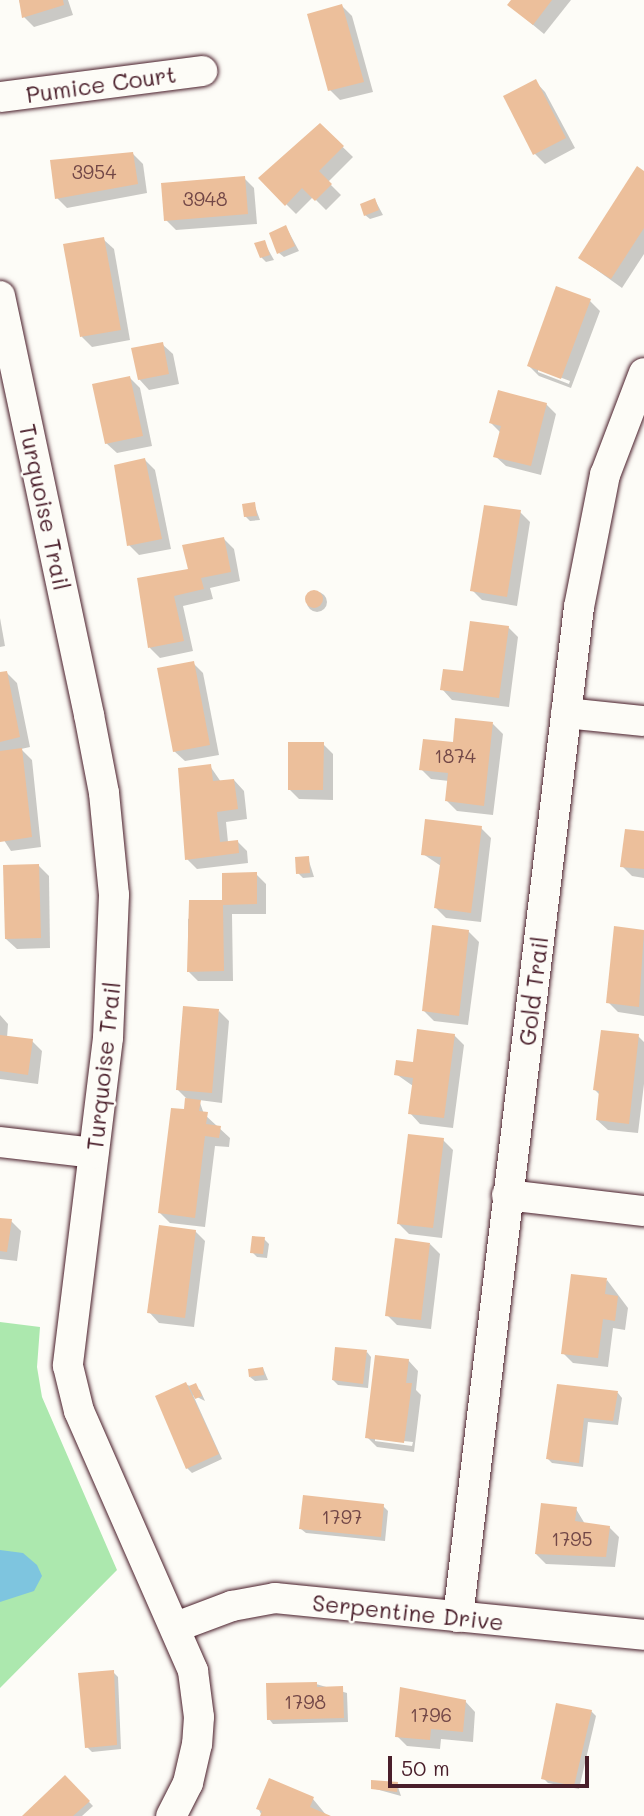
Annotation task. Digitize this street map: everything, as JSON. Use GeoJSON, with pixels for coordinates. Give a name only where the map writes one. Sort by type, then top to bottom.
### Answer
{"type":"FeatureCollection","features":[{"type":"Feature","properties":{"kind":"street","name":"Pumice Court"},"geometry":{"type":"LineString","coordinates":[[0,97],[202,71]]}},
{"type":"Feature","properties":{"kind":"street","name":"Turquoise Trail"},"geometry":{"type":"LineString","coordinates":[[0,296],[89,715],[110,848],[113,989],[70,1325],[72,1385],[193,1671],[199,1717],[193,1764],[172,1816]]}},
{"type":"Feature","properties":{"kind":"street","name":"Gold Trail"},"geometry":{"type":"LineString","coordinates":[[458,1617],[565,713],[595,514],[615,444],[644,373]]}},
{"type":"Feature","properties":{"kind":"street"},"geometry":{"type":"LineString","coordinates":[[565,713],[644,722]]}},
{"type":"Feature","properties":{"kind":"street"},"geometry":{"type":"LineString","coordinates":[[0,1142],[93,1153]]}},
{"type":"Feature","properties":{"kind":"street"},"geometry":{"type":"LineString","coordinates":[[507,1195],[644,1211]]}},
{"type":"Feature","properties":{"kind":"street","name":"Serpentine Drive"},"geometry":{"type":"LineString","coordinates":[[176,1626],[232,1606],[275,1598],[644,1635]]}},
{"type":"Feature","properties":{"kind":"green space"},"geometry":{"type":"Polygon","coordinates":[[[0,1322],[40,1327],[37,1367],[42,1397],[117,1570],[0,1688],[0,1322]]]}},
{"type":"Feature","properties":{"kind":"water"},"geometry":{"type":"Polygon","coordinates":[[[0,1550],[23,1553],[37,1565],[42,1576],[34,1591],[0,1602],[0,1550]]]}},
{"type":"Feature","properties":{"kind":"building"},"geometry":{"type":"Polygon","coordinates":[[[19,0],[63,0],[64,5],[22,18],[19,0]]]}},
{"type":"Feature","properties":{"kind":"building"},"geometry":{"type":"Polygon","coordinates":[[[511,0],[552,0],[533,25],[507,5],[511,0]]]}},
{"type":"Feature","properties":{"kind":"building"},"geometry":{"type":"Polygon","coordinates":[[[342,4],[364,82],[328,91],[307,14],[342,4]]]}},
{"type":"Feature","properties":{"kind":"building"},"geometry":{"type":"Polygon","coordinates":[[[536,79],[566,138],[533,155],[503,96],[536,79]]]}},
{"type":"Feature","properties":{"kind":"building"},"geometry":{"type":"Polygon","coordinates":[[[320,123],[344,146],[319,171],[332,184],[315,201],[302,188],[285,206],[258,178],[320,123]]]}},
{"type":"Feature","properties":{"kind":"building"},"geometry":{"type":"Polygon","coordinates":[[[133,152],[138,184],[55,199],[50,160],[133,152]]]}},
{"type":"Feature","properties":{"kind":"building"},"geometry":{"type":"Polygon","coordinates":[[[637,166],[644,171],[644,228],[611,279],[578,258],[637,166]]]}},
{"type":"Feature","properties":{"kind":"building"},"geometry":{"type":"Polygon","coordinates":[[[245,176],[248,214],[164,221],[161,183],[245,176]]]}},
{"type":"Feature","properties":{"kind":"building"},"geometry":{"type":"Polygon","coordinates":[[[375,198],[379,210],[364,216],[360,204],[375,198]]]}},
{"type":"Feature","properties":{"kind":"building"},"geometry":{"type":"Polygon","coordinates":[[[286,225],[295,246],[277,254],[269,233],[286,225]]]}},
{"type":"Feature","properties":{"kind":"building"},"geometry":{"type":"Polygon","coordinates":[[[104,237],[121,330],[80,337],[63,244],[104,237]]]}},
{"type":"Feature","properties":{"kind":"building"},"geometry":{"type":"Polygon","coordinates":[[[265,240],[270,255],[260,258],[254,243],[265,240]]]}},
{"type":"Feature","properties":{"kind":"building"},"geometry":{"type":"Polygon","coordinates":[[[556,286],[591,299],[561,379],[527,366],[556,286]]]}},
{"type":"Feature","properties":{"kind":"building"},"geometry":{"type":"Polygon","coordinates":[[[163,342],[169,374],[138,380],[131,348],[163,342]]]}},
{"type":"Feature","properties":{"kind":"building"},"geometry":{"type":"Polygon","coordinates":[[[130,376],[143,436],[105,444],[92,384],[130,376]]]}},
{"type":"Feature","properties":{"kind":"building"},"geometry":{"type":"Polygon","coordinates":[[[498,390],[547,403],[531,466],[493,457],[501,426],[489,423],[498,390]]]}},
{"type":"Feature","properties":{"kind":"building"},"geometry":{"type":"Polygon","coordinates":[[[145,458],[162,539],[127,546],[114,465],[145,458]]]}},
{"type":"Feature","properties":{"kind":"building"},"geometry":{"type":"Polygon","coordinates":[[[255,502],[257,516],[244,517],[242,504],[255,502]]]}},
{"type":"Feature","properties":{"kind":"building"},"geometry":{"type":"Polygon","coordinates":[[[484,505],[521,510],[507,597],[470,591],[484,505]]]}},
{"type":"Feature","properties":{"kind":"building"},"geometry":{"type":"Polygon","coordinates":[[[224,537],[231,572],[201,578],[204,589],[174,596],[184,641],[148,648],[137,578],[188,569],[182,545],[224,537]]]}},
{"type":"Feature","properties":{"kind":"building"},"geometry":{"type":"Polygon","coordinates":[[[310,590],[318,590],[323,599],[321,606],[310,608],[305,603],[305,595],[310,590]]]}},
{"type":"Feature","properties":{"kind":"building"},"geometry":{"type":"Polygon","coordinates":[[[470,621],[509,626],[499,698],[440,690],[443,669],[463,671],[470,621]]]}},
{"type":"Feature","properties":{"kind":"building"},"geometry":{"type":"Polygon","coordinates":[[[194,661],[210,745],[173,752],[157,668],[194,661]]]}},
{"type":"Feature","properties":{"kind":"building"},"geometry":{"type":"Polygon","coordinates":[[[7,671],[20,737],[0,742],[0,672],[7,671]]]}},
{"type":"Feature","properties":{"kind":"building"},"geometry":{"type":"Polygon","coordinates":[[[455,718],[493,722],[484,806],[445,801],[448,773],[419,770],[423,739],[453,742],[455,718]]]}},
{"type":"Feature","properties":{"kind":"building"},"geometry":{"type":"Polygon","coordinates":[[[288,742],[324,742],[323,790],[288,790],[288,742]]]}},
{"type":"Feature","properties":{"kind":"building"},"geometry":{"type":"Polygon","coordinates":[[[22,748],[32,837],[0,842],[0,751],[22,748]]]}},
{"type":"Feature","properties":{"kind":"building"},"geometry":{"type":"Polygon","coordinates":[[[211,764],[213,781],[234,779],[238,809],[217,812],[220,842],[238,840],[239,853],[185,860],[178,768],[211,764]]]}},
{"type":"Feature","properties":{"kind":"building"},"geometry":{"type":"Polygon","coordinates":[[[425,819],[482,826],[471,913],[434,908],[441,857],[421,855],[425,819]]]}},
{"type":"Feature","properties":{"kind":"building"},"geometry":{"type":"Polygon","coordinates":[[[625,829],[644,831],[644,869],[620,867],[625,829]]]}},
{"type":"Feature","properties":{"kind":"building"},"geometry":{"type":"Polygon","coordinates":[[[309,856],[310,873],[296,874],[295,857],[309,856]]]}},
{"type":"Feature","properties":{"kind":"building"},"geometry":{"type":"Polygon","coordinates":[[[39,864],[41,938],[5,939],[3,865],[39,864]]]}},
{"type":"Feature","properties":{"kind":"building"},"geometry":{"type":"Polygon","coordinates":[[[257,872],[257,904],[223,905],[224,971],[187,972],[189,900],[222,900],[222,873],[257,872]]]}},
{"type":"Feature","properties":{"kind":"building"},"geometry":{"type":"Polygon","coordinates":[[[432,925],[469,930],[459,1016],[422,1011],[432,925]]]}},
{"type":"Feature","properties":{"kind":"building"},"geometry":{"type":"Polygon","coordinates":[[[614,926],[644,930],[639,1007],[606,1003],[614,926]]]}},
{"type":"Feature","properties":{"kind":"building"},"geometry":{"type":"Polygon","coordinates":[[[183,1006],[219,1009],[212,1093],[176,1090],[183,1006]]]}},
{"type":"Feature","properties":{"kind":"building"},"geometry":{"type":"Polygon","coordinates":[[[417,1029],[455,1034],[444,1118],[408,1114],[413,1078],[394,1075],[396,1060],[413,1062],[417,1029]]]}},
{"type":"Feature","properties":{"kind":"building"},"geometry":{"type":"Polygon","coordinates":[[[601,1030],[639,1034],[629,1124],[596,1120],[599,1091],[593,1090],[601,1030]]]}},
{"type":"Feature","properties":{"kind":"building"},"geometry":{"type":"Polygon","coordinates":[[[0,1035],[33,1039],[28,1075],[0,1071],[0,1035]]]}},
{"type":"Feature","properties":{"kind":"building"},"geometry":{"type":"Polygon","coordinates":[[[185,1098],[201,1100],[199,1111],[208,1112],[206,1124],[221,1126],[219,1138],[205,1136],[195,1218],[158,1213],[171,1108],[184,1109],[185,1098]]]}},
{"type":"Feature","properties":{"kind":"building"},"geometry":{"type":"Polygon","coordinates":[[[408,1134],[444,1138],[433,1228],[397,1224],[408,1134]]]}},
{"type":"Feature","properties":{"kind":"building"},"geometry":{"type":"Polygon","coordinates":[[[0,1218],[12,1219],[7,1252],[0,1251],[0,1218]]]}},
{"type":"Feature","properties":{"kind":"building"},"geometry":{"type":"Polygon","coordinates":[[[159,1225],[196,1230],[185,1318],[147,1313],[159,1225]]]}},
{"type":"Feature","properties":{"kind":"building"},"geometry":{"type":"Polygon","coordinates":[[[252,1236],[265,1237],[263,1254],[250,1253],[252,1236]]]}},
{"type":"Feature","properties":{"kind":"building"},"geometry":{"type":"Polygon","coordinates":[[[395,1238],[430,1243],[421,1320],[385,1316],[395,1238]]]}},
{"type":"Feature","properties":{"kind":"building"},"geometry":{"type":"Polygon","coordinates":[[[571,1274],[607,1278],[605,1294],[618,1296],[615,1321],[603,1319],[598,1358],[561,1354],[571,1274]]]}},
{"type":"Feature","properties":{"kind":"building"},"geometry":{"type":"Polygon","coordinates":[[[335,1347],[367,1350],[363,1384],[332,1380],[335,1347]]]}},
{"type":"Feature","properties":{"kind":"building"},"geometry":{"type":"Polygon","coordinates":[[[375,1355],[409,1359],[406,1383],[412,1383],[404,1443],[365,1438],[375,1355]]]}},
{"type":"Feature","properties":{"kind":"building"},"geometry":{"type":"Polygon","coordinates":[[[263,1367],[264,1375],[249,1377],[248,1369],[263,1367]]]}},
{"type":"Feature","properties":{"kind":"building"},"geometry":{"type":"Polygon","coordinates":[[[186,1382],[219,1454],[186,1469],[155,1396],[186,1382]]]}},
{"type":"Feature","properties":{"kind":"building"},"geometry":{"type":"Polygon","coordinates":[[[196,1383],[202,1396],[195,1399],[189,1386],[196,1383]]]}},
{"type":"Feature","properties":{"kind":"building"},"geometry":{"type":"Polygon","coordinates":[[[557,1384],[618,1391],[613,1421],[584,1418],[579,1463],[546,1459],[557,1384]]]}},
{"type":"Feature","properties":{"kind":"building"},"geometry":{"type":"Polygon","coordinates":[[[303,1495],[384,1504],[381,1537],[299,1529],[303,1495]]]}},
{"type":"Feature","properties":{"kind":"building"},"geometry":{"type":"Polygon","coordinates":[[[541,1503],[577,1507],[575,1521],[610,1526],[606,1557],[535,1554],[541,1503]]]}},
{"type":"Feature","properties":{"kind":"building"},"geometry":{"type":"Polygon","coordinates":[[[114,1670],[117,1745],[85,1748],[78,1673],[114,1670]]]}},
{"type":"Feature","properties":{"kind":"building"},"geometry":{"type":"Polygon","coordinates":[[[317,1682],[317,1687],[343,1686],[344,1718],[267,1720],[266,1683],[317,1682]]]}},
{"type":"Feature","properties":{"kind":"building"},"geometry":{"type":"Polygon","coordinates":[[[400,1687],[466,1700],[463,1732],[431,1729],[430,1740],[395,1737],[400,1687]]]}},
{"type":"Feature","properties":{"kind":"building"},"geometry":{"type":"Polygon","coordinates":[[[556,1703],[592,1710],[574,1786],[541,1779],[556,1703]]]}},
{"type":"Feature","properties":{"kind":"building"},"geometry":{"type":"Polygon","coordinates":[[[65,1775],[90,1801],[73,1816],[22,1816],[65,1775]]]}},
{"type":"Feature","properties":{"kind":"building"},"geometry":{"type":"Polygon","coordinates":[[[269,1778],[314,1797],[310,1807],[331,1816],[260,1816],[262,1811],[256,1809],[269,1778]]]}},
{"type":"Feature","properties":{"kind":"building"},"geometry":{"type":"Polygon","coordinates":[[[371,1780],[398,1782],[397,1792],[371,1789],[371,1780]]]}}]}
